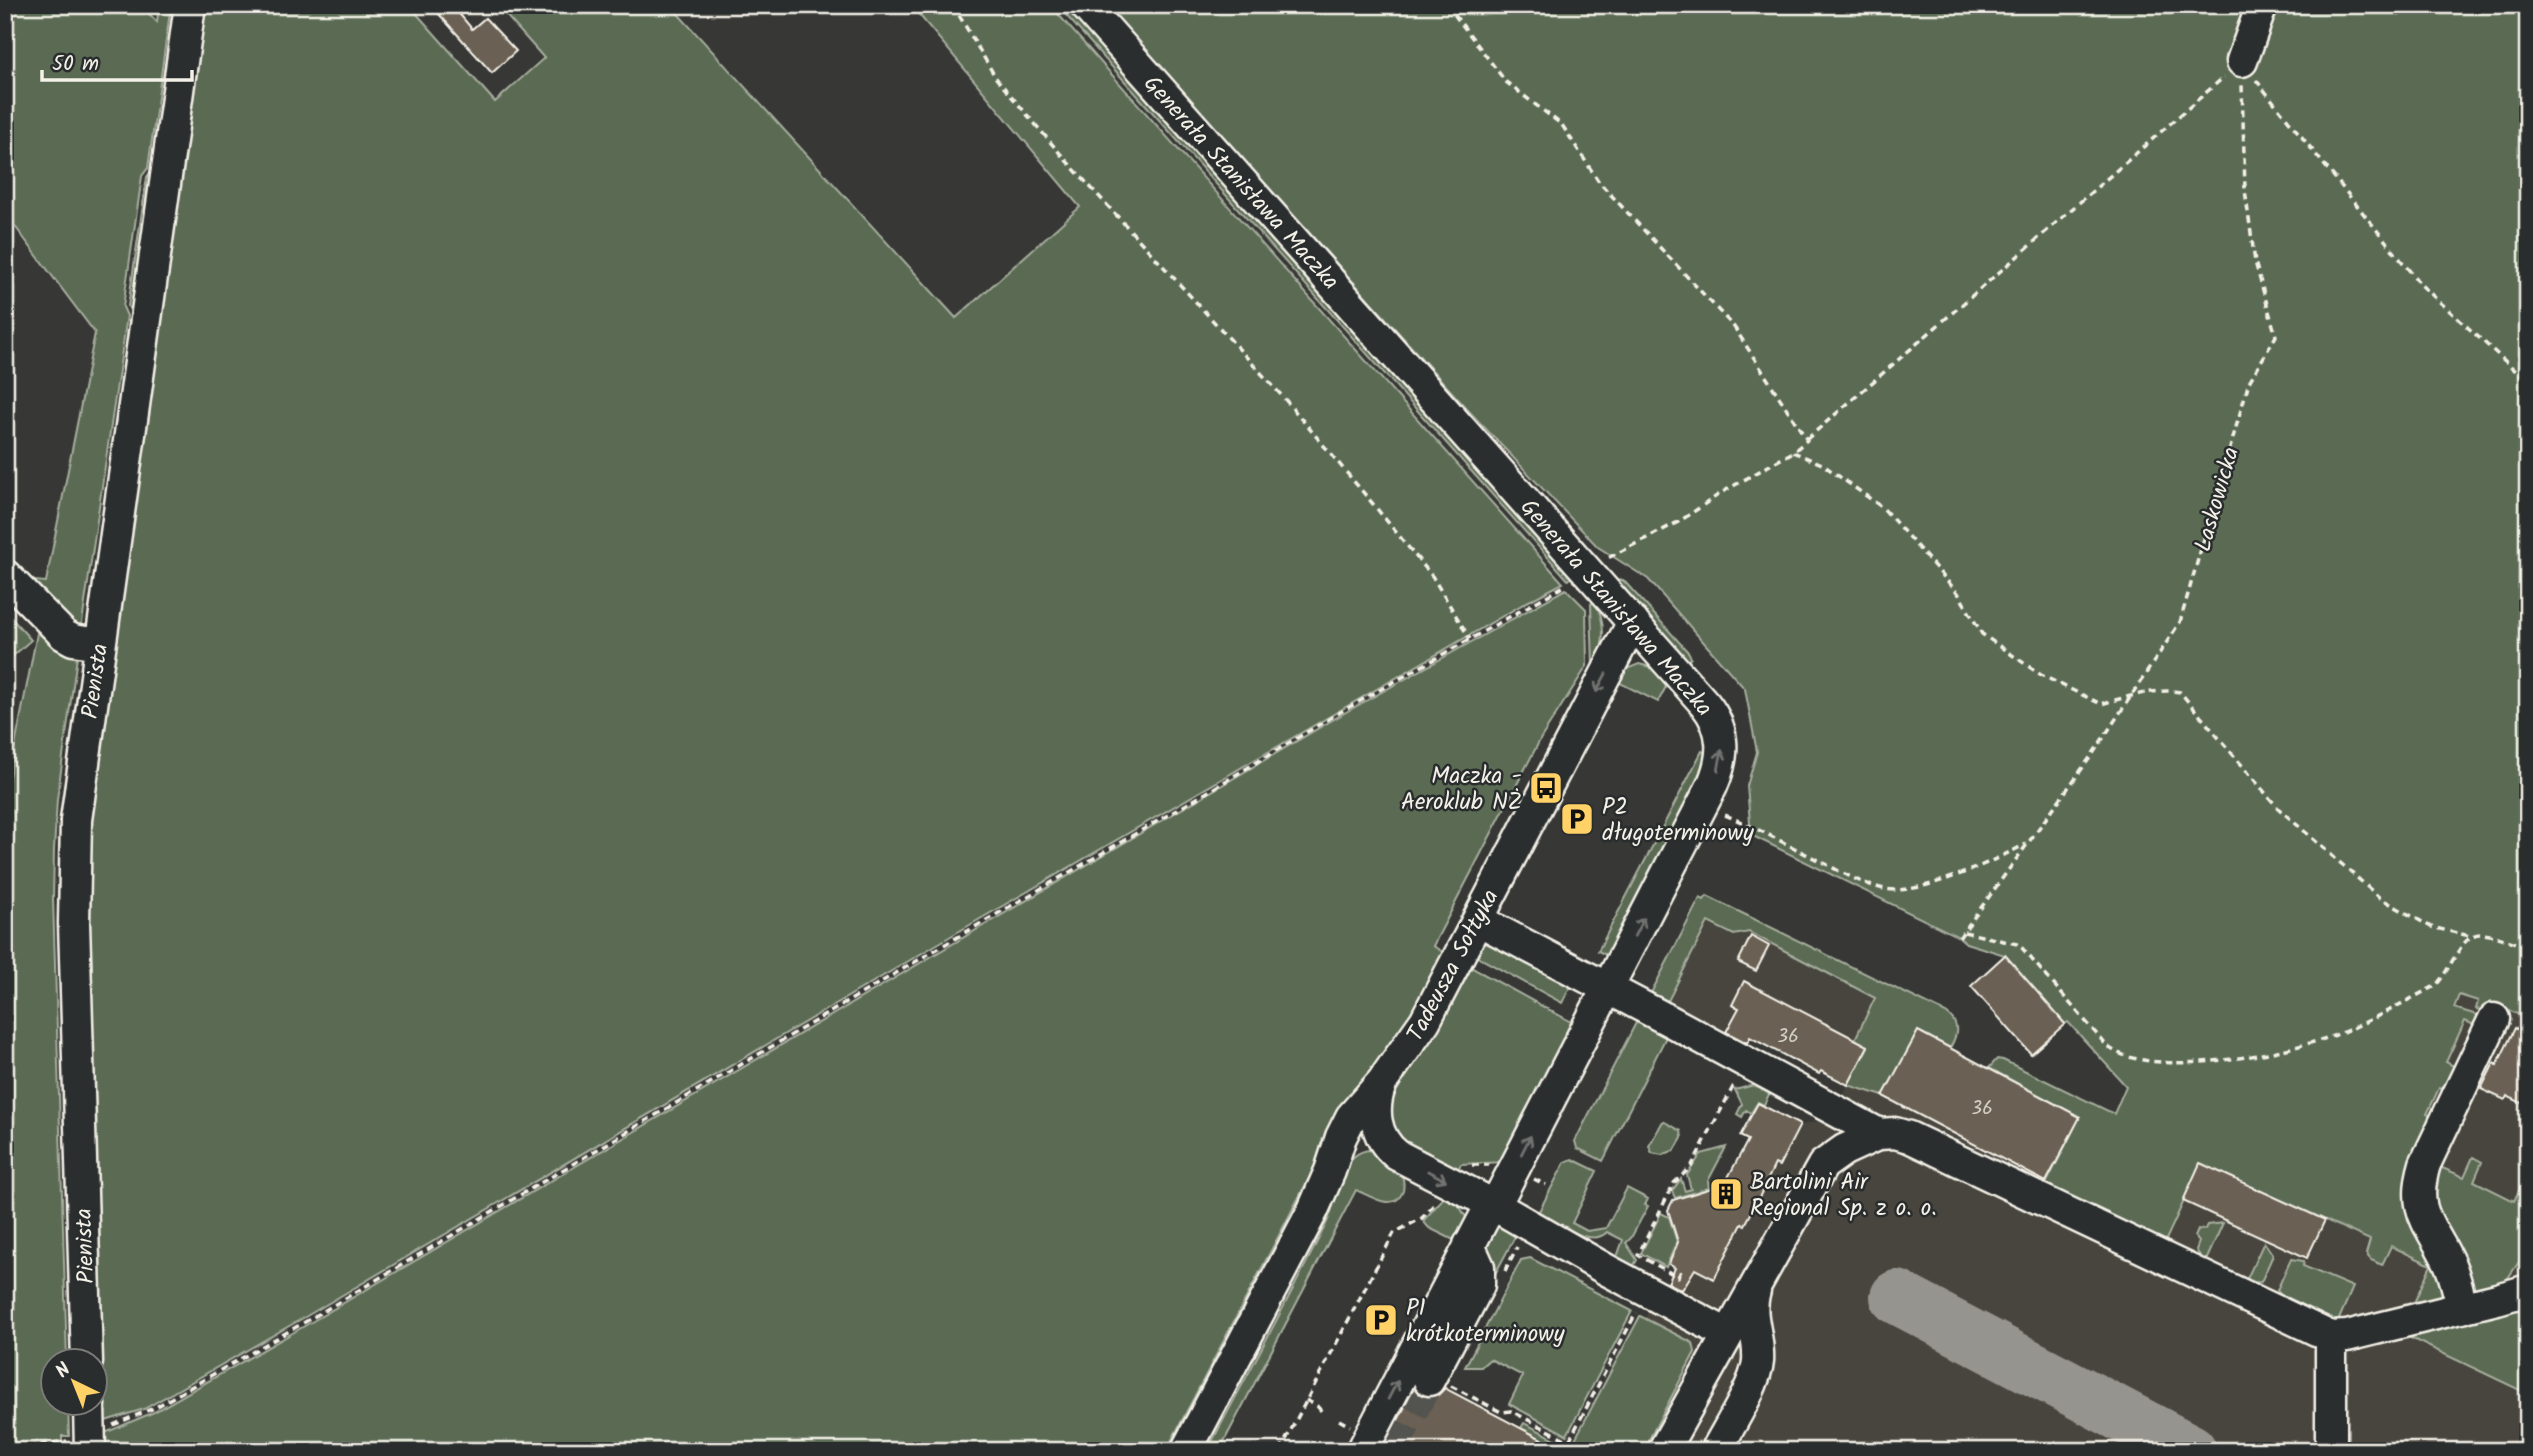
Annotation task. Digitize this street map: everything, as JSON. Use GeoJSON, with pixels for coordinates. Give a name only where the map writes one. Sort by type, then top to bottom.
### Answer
{"type":"FeatureCollection","features":[{"type":"Feature","properties":{"kind":"street","name":"Pienista"},"geometry":{"type":"LineString","coordinates":[[87,1348],[74,937],[74,855],[79,787],[190,5]]}},
{"type":"Feature","properties":{"kind":"street","name":"Generała Stanisława Maczka"},"geometry":{"type":"LineString","coordinates":[[1084,5],[1633,622],[1713,714],[1719,725],[1723,751],[1712,786],[1501,1194],[1492,1203],[1469,1245],[1362,1451]]}},
{"type":"Feature","properties":{"kind":"street"},"geometry":{"type":"LineString","coordinates":[[2242,61],[2262,5]]}},
{"type":"Feature","properties":{"kind":"street"},"geometry":{"type":"LineString","coordinates":[[5,575],[64,635],[74,640],[99,644]]}},
{"type":"Feature","properties":{"kind":"street","name":"Tadeusza Sołtyka"},"geometry":{"type":"LineString","coordinates":[[1186,1451],[1313,1210],[1351,1117],[1381,1082],[1425,1021],[1633,622]]}},
{"type":"Feature","properties":{"kind":"street"},"geometry":{"type":"LineString","coordinates":[[1478,920],[1879,1134]]}},
{"type":"Feature","properties":{"kind":"street"},"geometry":{"type":"LineString","coordinates":[[2462,1308],[2451,1267],[2423,1217],[2419,1193],[2420,1178],[2494,1019]]}},
{"type":"Feature","properties":{"kind":"street"},"geometry":{"type":"LineString","coordinates":[[1381,1082],[1375,1105],[1376,1117],[1386,1143],[1398,1155],[1492,1203],[1607,1270],[1727,1334]]}},
{"type":"Feature","properties":{"kind":"street"},"geometry":{"type":"LineString","coordinates":[[1663,1451],[1823,1165],[1844,1150],[1879,1134],[1895,1133],[1909,1137],[2331,1337],[2462,1308],[2528,1290]]}},
{"type":"Feature","properties":{"kind":"street"},"geometry":{"type":"LineString","coordinates":[[1330,1171],[1337,1160],[1352,1149],[1370,1142],[1386,1143]]}},
{"type":"Feature","properties":{"kind":"street"},"geometry":{"type":"LineString","coordinates":[[1438,1382],[1479,1285],[1481,1275],[1469,1245]]}},
{"type":"Feature","properties":{"kind":"street"},"geometry":{"type":"LineString","coordinates":[[1716,1451],[1757,1370],[1757,1348],[1751,1315],[1757,1287]]}},
{"type":"Feature","properties":{"kind":"street"},"geometry":{"type":"LineString","coordinates":[[2331,1337],[2331,1451]]}},
{"type":"Feature","properties":{"kind":"street"},"geometry":{"type":"LineString","coordinates":[[89,1418],[90,1443]]}},
{"type":"Feature","properties":{"kind":"path"},"geometry":{"type":"LineString","coordinates":[[953,5],[996,78],[1072,167],[1283,397],[1432,576],[1470,639]]}},
{"type":"Feature","properties":{"kind":"path"},"geometry":{"type":"LineString","coordinates":[[1447,5],[1506,82],[1562,125],[1599,182],[1734,327],[1807,439]]}},
{"type":"Feature","properties":{"kind":"path"},"geometry":{"type":"LineString","coordinates":[[5,1450],[80,1441],[90,1443],[154,1408],[305,1322],[1337,714],[1610,557],[1680,521],[1721,492],[1793,452],[2242,61],[2421,285],[2528,382]]}},
{"type":"Feature","properties":{"kind":"path","name":"Laskowicka"},"geometry":{"type":"LineString","coordinates":[[1959,937],[2092,755],[2180,622],[2249,382],[2276,336],[2255,262],[2245,190],[2242,61]]}},
{"type":"Feature","properties":{"kind":"path"},"geometry":{"type":"LineString","coordinates":[[1793,452],[1822,464],[1883,508],[1958,593],[1982,634],[2041,675],[2101,704],[2168,690],[2180,692],[2278,808],[2380,898],[2431,927],[2470,936],[2481,934],[2528,947]]}},
{"type":"Feature","properties":{"kind":"path"},"geometry":{"type":"LineString","coordinates":[[1725,815],[1845,874],[1887,890],[1911,888],[1953,877],[1988,864],[2028,843]]}},
{"type":"Feature","properties":{"kind":"path"},"geometry":{"type":"LineString","coordinates":[[1964,932],[2017,944],[2107,1046],[2133,1060],[2158,1063],[2197,1063],[2257,1054],[2312,1043],[2348,1030],[2435,986],[2445,977],[2463,942],[2470,936]]}},
{"type":"Feature","properties":{"kind":"path"},"geometry":{"type":"LineString","coordinates":[[1681,1271],[1678,1277],[1638,1255],[1674,1183],[1691,1167],[1733,1087],[1746,1084]]}},
{"type":"Feature","properties":{"kind":"path"},"geometry":{"type":"LineString","coordinates":[[1464,1166],[1491,1165]]}},
{"type":"Feature","properties":{"kind":"path"},"geometry":{"type":"LineString","coordinates":[[1532,1178],[1546,1185]]}},
{"type":"Feature","properties":{"kind":"path"},"geometry":{"type":"LineString","coordinates":[[1280,1451],[1394,1233],[1422,1217],[1442,1195]]}},
{"type":"Feature","properties":{"kind":"path"},"geometry":{"type":"LineString","coordinates":[[1438,1382],[1487,1407],[1501,1412],[1511,1411],[1569,1441],[1637,1311]]}},
{"type":"Feature","properties":{"kind":"path"},"geometry":{"type":"LineString","coordinates":[[1306,1400],[1322,1412]]}},
{"type":"Feature","properties":{"kind":"shaded area"},"geometry":{"type":"Polygon","coordinates":[[[1708,922],[1734,935],[1749,932],[1949,1036],[1950,1048],[1993,1070],[2325,1215],[2472,941],[2528,960],[2528,1451],[1576,1451],[1665,1280],[1684,1289],[1691,1276],[1669,1264],[1678,1242],[1668,1210],[1673,1200],[1714,1187],[1718,1182],[1724,1185],[1748,1140],[1740,1136],[1758,1103],[1800,1125],[1830,1119],[1848,1085],[1821,1071],[1819,1074],[1750,1037],[1746,1044],[1668,1001],[1708,922]]]}},
{"type":"Feature","properties":{"kind":"green space"},"geometry":{"type":"Polygon","coordinates":[[[5,5],[141,5],[157,22],[159,5],[171,5],[148,168],[142,176],[123,307],[127,316],[81,630],[23,580],[46,582],[95,333],[5,213],[5,5]]]}},
{"type":"Feature","properties":{"kind":"green space"},"geometry":{"type":"Polygon","coordinates":[[[201,5],[409,5],[495,102],[544,58],[497,5],[670,5],[956,318],[1080,207],[911,5],[1050,5],[1563,583],[956,933],[305,1317],[144,1409],[102,1422],[99,1418],[108,1418],[108,1348],[97,1348],[82,893],[84,847],[201,5]]]}},
{"type":"Feature","properties":{"kind":"green space"},"geometry":{"type":"Polygon","coordinates":[[[1057,5],[1068,5],[1575,575],[1568,580],[1057,5]]]}},
{"type":"Feature","properties":{"kind":"green space"},"geometry":{"type":"Polygon","coordinates":[[[1105,5],[2528,5],[2528,1019],[2491,1002],[2486,1011],[2476,1009],[2478,1001],[2459,995],[2454,1008],[2484,1017],[2479,1027],[2465,1021],[2446,1062],[2459,1069],[2448,1092],[2439,1088],[2427,1114],[2436,1118],[2418,1156],[2448,1290],[2443,1300],[2413,1305],[2431,1265],[2391,1246],[2382,1265],[2371,1260],[2366,1254],[2370,1240],[2201,1164],[2164,1244],[2044,1188],[2080,1117],[1989,1068],[1997,1059],[2003,1060],[2114,1114],[2126,1086],[2068,1022],[2065,1024],[2005,955],[1966,943],[1959,937],[1751,835],[1747,786],[1757,752],[1745,689],[1648,579],[1598,547],[1467,409],[1105,5]]]}},
{"type":"Feature","properties":{"kind":"green space"},"geometry":{"type":"Polygon","coordinates":[[[152,170],[91,622],[87,628],[132,315],[128,306],[147,177],[152,170]]]}},
{"type":"Feature","properties":{"kind":"green space"},"geometry":{"type":"Polygon","coordinates":[[[1624,581],[1689,653],[1691,658],[1686,663],[1615,583],[1624,581]]]}},
{"type":"Feature","properties":{"kind":"green space"},"geometry":{"type":"Polygon","coordinates":[[[1566,589],[1586,609],[1587,666],[1541,738],[1433,946],[1448,955],[1396,1045],[1353,1094],[1166,1451],[99,1451],[101,1437],[107,1432],[154,1412],[296,1331],[1346,712],[1566,589]]]}},
{"type":"Feature","properties":{"kind":"green space"},"geometry":{"type":"Polygon","coordinates":[[[1595,601],[1603,635],[1594,669],[1591,604],[1595,601]]]}},
{"type":"Feature","properties":{"kind":"green space"},"geometry":{"type":"Polygon","coordinates":[[[5,611],[31,640],[5,663],[5,611]]]}},
{"type":"Feature","properties":{"kind":"green space"},"geometry":{"type":"Polygon","coordinates":[[[38,628],[78,650],[57,799],[53,898],[67,1348],[38,1348],[38,1418],[68,1418],[69,1436],[62,1436],[62,1447],[69,1447],[69,1451],[5,1451],[5,797],[38,628]]]}},
{"type":"Feature","properties":{"kind":"green space"},"geometry":{"type":"Polygon","coordinates":[[[1639,664],[1658,669],[1669,681],[1658,702],[1616,681],[1624,670],[1639,664]]]}},
{"type":"Feature","properties":{"kind":"green space"},"geometry":{"type":"Polygon","coordinates":[[[1702,751],[1710,756],[1709,762],[1610,957],[1598,951],[1702,751]]]}},
{"type":"Feature","properties":{"kind":"green space"},"geometry":{"type":"Polygon","coordinates":[[[1707,896],[1946,1013],[1956,1025],[1955,1038],[1950,1048],[1918,1031],[1883,1096],[1848,1085],[1868,1047],[1855,1039],[1875,998],[1749,932],[1734,935],[1708,922],[1668,1001],[1651,993],[1700,898],[1704,900],[1707,896]]]}},
{"type":"Feature","properties":{"kind":"green space"},"geometry":{"type":"Polygon","coordinates":[[[1489,941],[1573,982],[1562,1003],[1474,955],[1481,945],[1489,941]]]}},
{"type":"Feature","properties":{"kind":"green space"},"geometry":{"type":"Polygon","coordinates":[[[1467,965],[1575,1024],[1504,1162],[1461,1164],[1457,1171],[1404,1143],[1391,1129],[1389,1105],[1467,965]]]}},
{"type":"Feature","properties":{"kind":"green space"},"geometry":{"type":"Polygon","coordinates":[[[1640,1015],[1667,1035],[1603,1161],[1577,1148],[1575,1141],[1640,1015]]]}},
{"type":"Feature","properties":{"kind":"green space"},"geometry":{"type":"Polygon","coordinates":[[[1758,1084],[1771,1090],[1764,1105],[1758,1102],[1751,1113],[1746,1110],[1742,1117],[1737,1114],[1742,1104],[1735,1090],[1758,1084]]]}},
{"type":"Feature","properties":{"kind":"green space"},"geometry":{"type":"Polygon","coordinates":[[[1663,1121],[1681,1131],[1682,1138],[1675,1150],[1662,1155],[1652,1153],[1649,1146],[1663,1121]]]}},
{"type":"Feature","properties":{"kind":"green space"},"geometry":{"type":"Polygon","coordinates":[[[1726,1147],[1708,1181],[1709,1188],[1675,1198],[1672,1191],[1681,1179],[1685,1191],[1691,1189],[1687,1175],[1701,1154],[1726,1147]]]}},
{"type":"Feature","properties":{"kind":"green space"},"geometry":{"type":"Polygon","coordinates":[[[1371,1150],[1401,1175],[1404,1182],[1403,1191],[1399,1198],[1388,1202],[1374,1199],[1356,1190],[1219,1451],[1207,1451],[1327,1222],[1346,1167],[1360,1152],[1371,1150]]]}},
{"type":"Feature","properties":{"kind":"green space"},"geometry":{"type":"Polygon","coordinates":[[[2473,1157],[2482,1162],[2474,1181],[2514,1201],[2528,1172],[2528,1249],[2503,1285],[2480,1294],[2470,1288],[2434,1218],[2435,1165],[2464,1177],[2473,1157]]]}},
{"type":"Feature","properties":{"kind":"green space"},"geometry":{"type":"Polygon","coordinates":[[[1572,1159],[1597,1171],[1572,1223],[1587,1231],[1606,1228],[1627,1188],[1648,1199],[1645,1205],[1648,1206],[1626,1243],[1637,1260],[1630,1272],[1617,1257],[1623,1240],[1607,1232],[1600,1236],[1583,1236],[1538,1213],[1565,1162],[1572,1159]]]}},
{"type":"Feature","properties":{"kind":"green space"},"geometry":{"type":"Polygon","coordinates":[[[1445,1196],[1460,1207],[1467,1219],[1460,1243],[1429,1228],[1423,1221],[1445,1196]]]}},
{"type":"Feature","properties":{"kind":"green space"},"geometry":{"type":"Polygon","coordinates":[[[1661,1213],[1669,1217],[1677,1242],[1666,1267],[1641,1253],[1661,1213]]]}},
{"type":"Feature","properties":{"kind":"green space"},"geometry":{"type":"Polygon","coordinates":[[[2223,1223],[2205,1263],[2196,1250],[2199,1242],[2195,1237],[2198,1230],[2205,1229],[2207,1225],[2223,1223]]]}},
{"type":"Feature","properties":{"kind":"green space"},"geometry":{"type":"Polygon","coordinates":[[[1495,1227],[1505,1227],[1517,1233],[1494,1276],[1484,1255],[1484,1238],[1495,1227]]]}},
{"type":"Feature","properties":{"kind":"green space"},"geometry":{"type":"Polygon","coordinates":[[[2264,1242],[2273,1255],[2261,1282],[2245,1283],[2264,1242]]]}},
{"type":"Feature","properties":{"kind":"green space"},"geometry":{"type":"Polygon","coordinates":[[[1530,1258],[1632,1311],[1567,1435],[1509,1404],[1523,1376],[1490,1359],[1481,1367],[1465,1367],[1521,1260],[1530,1258]]]}},
{"type":"Feature","properties":{"kind":"green space"},"geometry":{"type":"Polygon","coordinates":[[[2291,1259],[2304,1261],[2303,1266],[2353,1287],[2336,1326],[2283,1298],[2277,1290],[2291,1259]]]}},
{"type":"Feature","properties":{"kind":"green space"},"geometry":{"type":"Polygon","coordinates":[[[2528,1299],[2528,1394],[2398,1332],[2528,1299]]]}},
{"type":"Feature","properties":{"kind":"green space"},"geometry":{"type":"Polygon","coordinates":[[[1640,1316],[1693,1343],[1695,1352],[1643,1451],[1564,1451],[1521,1428],[1524,1423],[1571,1447],[1640,1316]]]}},
{"type":"Feature","properties":{"kind":"building"},"geometry":{"type":"Polygon","coordinates":[[[447,5],[452,5],[472,29],[485,18],[516,51],[492,73],[438,13],[447,5]]]}},
{"type":"Feature","properties":{"kind":"building"},"geometry":{"type":"Polygon","coordinates":[[[1751,936],[1769,946],[1756,971],[1738,962],[1751,936]]]}},
{"type":"Feature","properties":{"kind":"building"},"geometry":{"type":"Polygon","coordinates":[[[2005,955],[2065,1024],[2031,1054],[1971,986],[2005,955]]]}},
{"type":"Feature","properties":{"kind":"building"},"geometry":{"type":"Polygon","coordinates":[[[1744,981],[1868,1046],[1848,1085],[1821,1071],[1819,1074],[1750,1037],[1747,1043],[1726,1032],[1739,1008],[1732,1005],[1744,981]]]}},
{"type":"Feature","properties":{"kind":"building"},"geometry":{"type":"Polygon","coordinates":[[[2515,1028],[2528,1034],[2528,1106],[2507,1096],[2505,1100],[2481,1089],[2494,1063],[2497,1065],[2515,1028]]]}},
{"type":"Feature","properties":{"kind":"building"},"geometry":{"type":"Polygon","coordinates":[[[1918,1031],[2080,1117],[2046,1182],[1883,1096],[1918,1031]]]}},
{"type":"Feature","properties":{"kind":"building","name":"Bartolini Air Regional Sp. z o. o."},"geometry":{"type":"Polygon","coordinates":[[[1758,1103],[1800,1125],[1779,1166],[1775,1164],[1714,1279],[1695,1269],[1682,1290],[1668,1283],[1675,1268],[1669,1264],[1678,1242],[1668,1210],[1673,1200],[1715,1187],[1718,1182],[1724,1185],[1748,1140],[1740,1136],[1758,1103]]]}},
{"type":"Feature","properties":{"kind":"building"},"geometry":{"type":"Polygon","coordinates":[[[2200,1163],[2325,1220],[2307,1258],[2183,1201],[2200,1163]]]}},
{"type":"Feature","properties":{"kind":"building"},"geometry":{"type":"Polygon","coordinates":[[[1445,1388],[1564,1451],[1382,1451],[1414,1389],[1420,1395],[1429,1397],[1438,1395],[1445,1388]]]}},
{"type":"Feature","properties":{"kind":"taxiway"},"geometry":{"type":"LineString","coordinates":[[1897,1297],[2190,1451]]}},
{"type":"Feature","properties":{"kind":"tunnel"},"geometry":{"type":"LineString","coordinates":[[1392,1451],[1429,1380]]}},
{"type":"Feature","properties":{"kind":"place","name":"Maczka - Aeroklub NŻ"},"geometry":{"type":"Point","coordinates":[1546,788]}},
{"type":"Feature","properties":{"kind":"place","name":"P2 długoterminowy"},"geometry":{"type":"Point","coordinates":[1577,819]}},
{"type":"Feature","properties":{"kind":"place","name":"Bartolini Air Regional Sp. z o. o."},"geometry":{"type":"Point","coordinates":[1726,1194]}},
{"type":"Feature","properties":{"kind":"place","name":"P1 krótkoterminowy"},"geometry":{"type":"Point","coordinates":[1381,1320]}}]}
